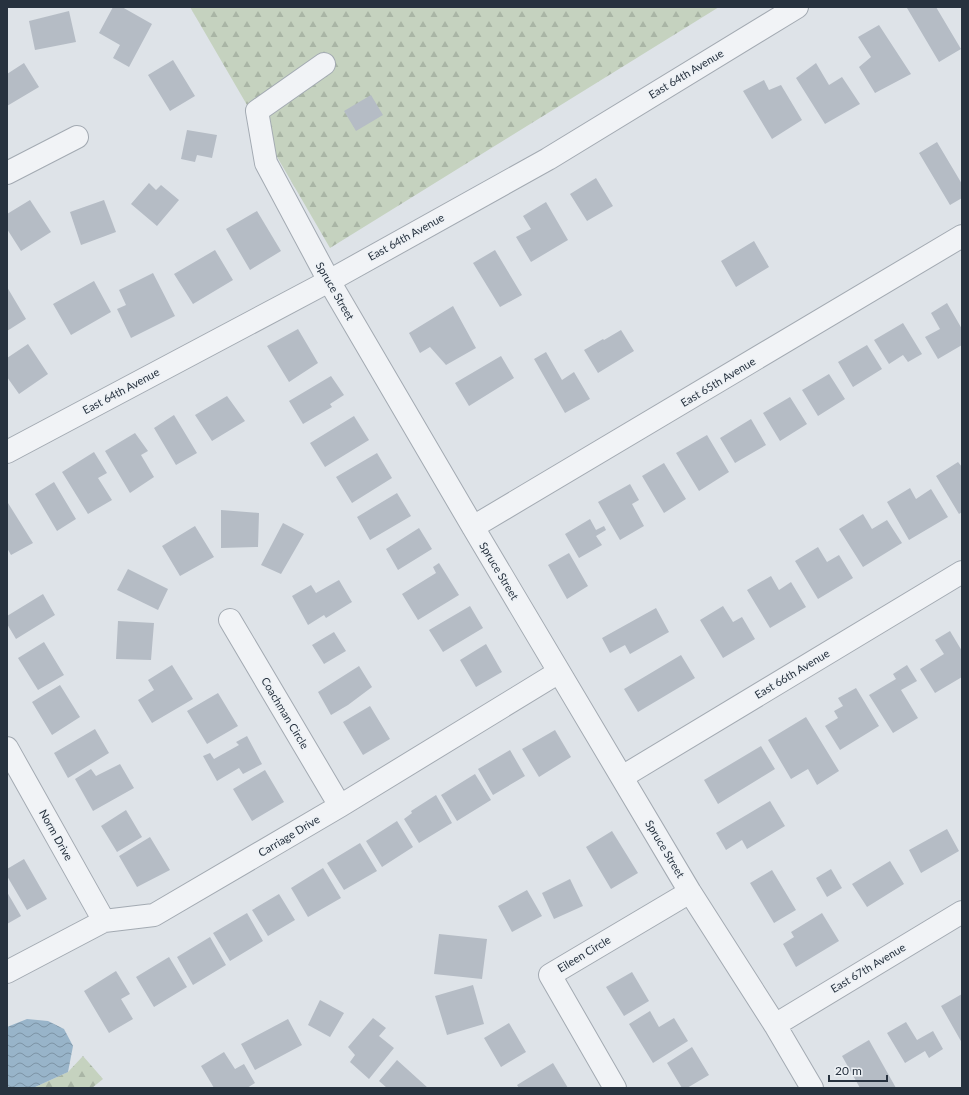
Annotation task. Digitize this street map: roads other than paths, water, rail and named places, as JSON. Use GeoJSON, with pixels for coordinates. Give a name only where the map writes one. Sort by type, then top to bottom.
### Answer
{"type":"FeatureCollection","features":[{"type":"Feature","properties":{"kind":"street","name":"East 64th Avenue"},"geometry":{"type":"LineString","coordinates":[[7,452],[328,281],[548,158],[797,7]]}},
{"type":"Feature","properties":{"kind":"street","name":"Spruce Street"},"geometry":{"type":"LineString","coordinates":[[324,64],[257,111],[266,163],[328,281],[473,527],[690,892],[775,1025],[812,1088]]}},
{"type":"Feature","properties":{"kind":"street"},"geometry":{"type":"LineString","coordinates":[[7,173],[77,137]]}},
{"type":"Feature","properties":{"kind":"street","name":"East 65th Avenue"},"geometry":{"type":"LineString","coordinates":[[473,527],[962,236]]}},
{"type":"Feature","properties":{"kind":"street","name":"East 66th Avenue"},"geometry":{"type":"LineString","coordinates":[[622,777],[962,572]]}},
{"type":"Feature","properties":{"kind":"street","name":"Coachman Circle"},"geometry":{"type":"LineString","coordinates":[[230,620],[340,806]]}},
{"type":"Feature","properties":{"kind":"street","name":"Carriage Drive"},"geometry":{"type":"LineString","coordinates":[[7,972],[104,921],[154,916],[340,806],[559,672]]}},
{"type":"Feature","properties":{"kind":"street","name":"Norm Drive"},"geometry":{"type":"LineString","coordinates":[[7,748],[104,921]]}},
{"type":"Feature","properties":{"kind":"street","name":"Eileen Circle"},"geometry":{"type":"LineString","coordinates":[[615,1088],[550,975],[690,892]]}},
{"type":"Feature","properties":{"kind":"street","name":"East 67th Avenue"},"geometry":{"type":"LineString","coordinates":[[775,1025],[962,912]]}},
{"type":"Feature","properties":{"kind":"water"},"geometry":{"type":"Polygon","coordinates":[[[27,1019],[48,1021],[64,1029],[73,1046],[68,1072],[33,1088],[7,1088],[7,1027],[27,1019]]]}}]}
